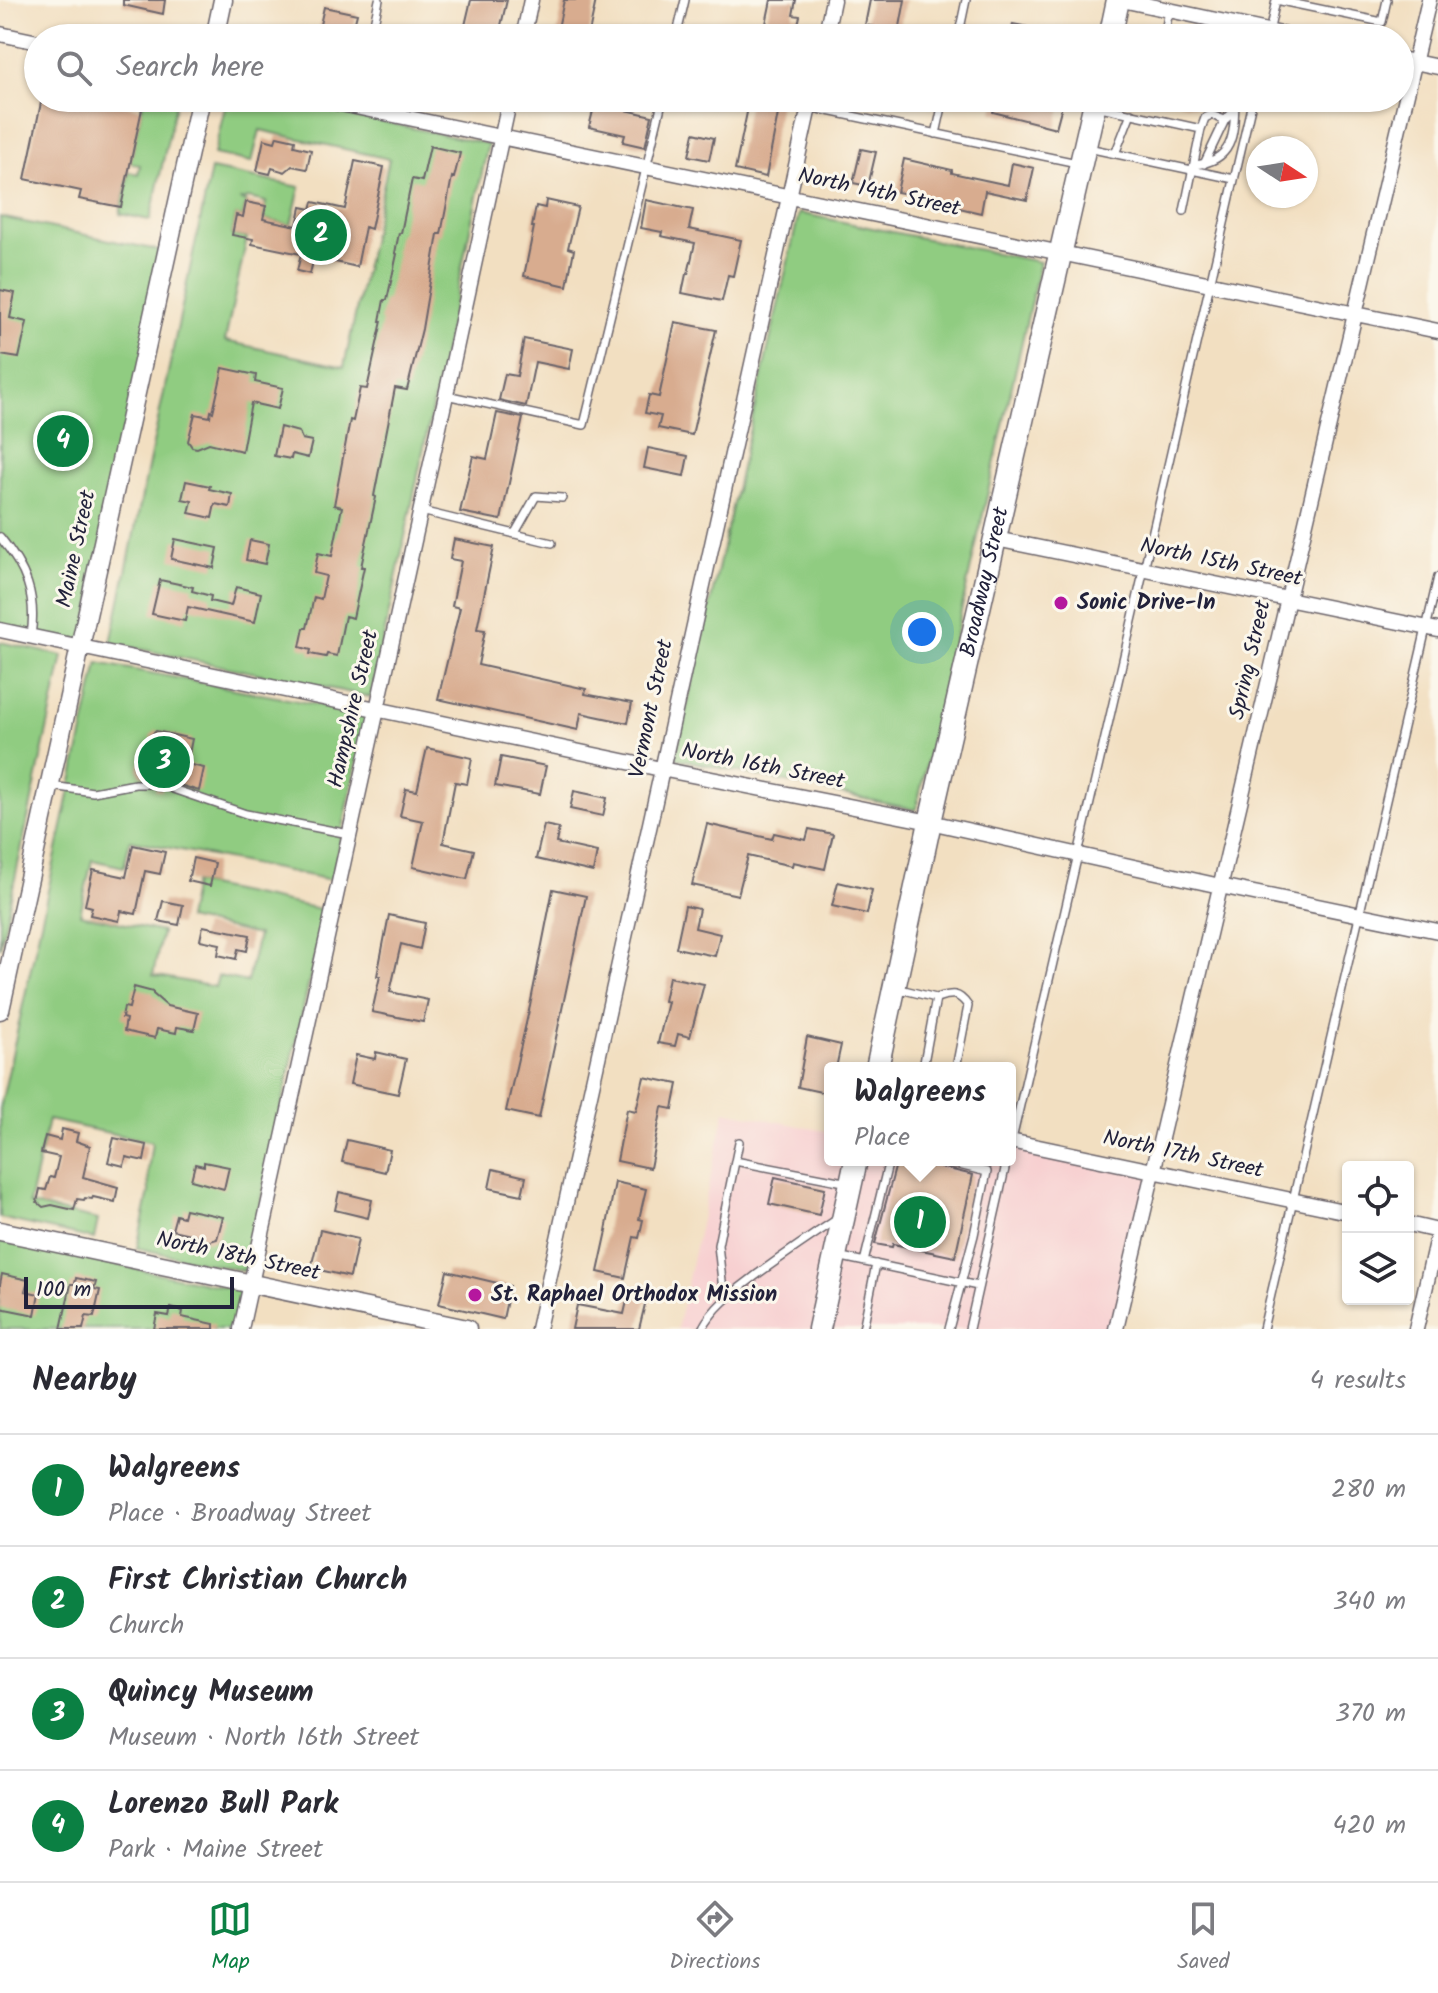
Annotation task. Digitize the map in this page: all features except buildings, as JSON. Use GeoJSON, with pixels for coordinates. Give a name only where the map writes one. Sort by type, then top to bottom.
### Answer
{"type":"FeatureCollection","features":[{"type":"Feature","properties":{"kind":"main road"},"geometry":{"type":"LineString","coordinates":[[1114,24],[1120,0]]}},
{"type":"Feature","properties":{"kind":"main road","name":"Broadway Street"},"geometry":{"type":"LineString","coordinates":[[878,1062],[1093,112]]}},
{"type":"Feature","properties":{"kind":"main road"},"geometry":{"type":"LineString","coordinates":[[819,1329],[855,1166]]}},
{"type":"Feature","properties":{"kind":"street"},"geometry":{"type":"LineString","coordinates":[[218,24],[223,0]]}},
{"type":"Feature","properties":{"kind":"street"},"geometry":{"type":"LineString","coordinates":[[526,24],[531,0]]}},
{"type":"Feature","properties":{"kind":"street"},"geometry":{"type":"LineString","coordinates":[[828,24],[833,0]]}},
{"type":"Feature","properties":{"kind":"street"},"geometry":{"type":"LineString","coordinates":[[1120,0],[1169,10],[1214,24]]}},
{"type":"Feature","properties":{"kind":"street","name":"Spring Street"},"geometry":{"type":"LineString","coordinates":[[1414,42],[1429,0]]}},
{"type":"Feature","properties":{"kind":"street"},"geometry":{"type":"LineString","coordinates":[[0,34],[24,39]]}},
{"type":"Feature","properties":{"kind":"street"},"geometry":{"type":"LineString","coordinates":[[1414,62],[1438,67]]}},
{"type":"Feature","properties":{"kind":"street","name":"Maine Street"},"geometry":{"type":"LineString","coordinates":[[0,1010],[198,112]]}},
{"type":"Feature","properties":{"kind":"street","name":"North 14th Street"},"geometry":{"type":"LineString","coordinates":[[399,112],[648,167],[1438,331]]}},
{"type":"Feature","properties":{"kind":"street","name":"Hampshire Street"},"geometry":{"type":"LineString","coordinates":[[241,1329],[507,112]]}},
{"type":"Feature","properties":{"kind":"street","name":"Vermont Street"},"geometry":{"type":"LineString","coordinates":[[538,1329],[808,112]]}},
{"type":"Feature","properties":{"kind":"street","name":"Spring Street"},"geometry":{"type":"LineString","coordinates":[[1116,1329],[1355,313],[1396,112]]}},
{"type":"Feature","properties":{"kind":"street","name":"North 15th Street"},"geometry":{"type":"LineString","coordinates":[[996,539],[1432,629]]}},
{"type":"Feature","properties":{"kind":"street","name":"North 16th Street"},"geometry":{"type":"LineString","coordinates":[[0,630],[661,769],[930,822],[1438,931]]}},
{"type":"Feature","properties":{"kind":"street","name":"North 17th Street"},"geometry":{"type":"LineString","coordinates":[[1016,1144],[1342,1211]]}},
{"type":"Feature","properties":{"kind":"street"},"geometry":{"type":"LineString","coordinates":[[1414,1226],[1438,1232],[1416,1329]]}},
{"type":"Feature","properties":{"kind":"street","name":"North 18th Street"},"geometry":{"type":"LineString","coordinates":[[0,1231],[467,1329]]}},
{"type":"Feature","properties":{"kind":"lane"},"geometry":{"type":"LineString","coordinates":[[374,24],[379,0]]}},
{"type":"Feature","properties":{"kind":"lane"},"geometry":{"type":"LineString","coordinates":[[679,24],[685,0]]}},
{"type":"Feature","properties":{"kind":"lane"},"geometry":{"type":"LineString","coordinates":[[961,24],[966,0]]}},
{"type":"Feature","properties":{"kind":"lane"},"geometry":{"type":"LineString","coordinates":[[1271,24],[1276,0],[1382,22],[1387,0]]}},
{"type":"Feature","properties":{"kind":"lane"},"geometry":{"type":"LineString","coordinates":[[1166,24],[1169,10]]}},
{"type":"Feature","properties":{"kind":"lane"},"geometry":{"type":"LineString","coordinates":[[446,395],[584,425],[660,112]]}},
{"type":"Feature","properties":{"kind":"lane"},"geometry":{"type":"LineString","coordinates":[[849,112],[936,134],[1082,156],[1115,154],[1194,168],[1234,179]]}},
{"type":"Feature","properties":{"kind":"lane"},"geometry":{"type":"LineString","coordinates":[[936,134],[941,112]]}},
{"type":"Feature","properties":{"kind":"lane"},"geometry":{"type":"LineString","coordinates":[[1128,112],[1201,129]]}},
{"type":"Feature","properties":{"kind":"lane"},"geometry":{"type":"LineString","coordinates":[[1204,164],[1225,120],[1233,112]]}},
{"type":"Feature","properties":{"kind":"lane"},"geometry":{"type":"LineString","coordinates":[[1194,168],[1214,159],[1229,147],[1234,112]]}},
{"type":"Feature","properties":{"kind":"lane"},"geometry":{"type":"LineString","coordinates":[[1016,1102],[1078,855],[1250,112]]}},
{"type":"Feature","properties":{"kind":"lane"},"geometry":{"type":"LineString","coordinates":[[1115,154],[1131,113]]}},
{"type":"Feature","properties":{"kind":"lane"},"geometry":{"type":"LineString","coordinates":[[1184,211],[1205,118],[1211,115],[1225,120]]}},
{"type":"Feature","properties":{"kind":"lane"},"geometry":{"type":"LineString","coordinates":[[515,533],[536,496],[562,498]]}},
{"type":"Feature","properties":{"kind":"lane"},"geometry":{"type":"LineString","coordinates":[[421,511],[552,543]]}},
{"type":"Feature","properties":{"kind":"lane"},"geometry":{"type":"LineString","coordinates":[[0,537],[17,559],[28,582],[34,614],[31,636]]}},
{"type":"Feature","properties":{"kind":"lane"},"geometry":{"type":"LineString","coordinates":[[1263,1329],[1360,914],[1432,629],[1438,577]]}},
{"type":"Feature","properties":{"kind":"lane"},"geometry":{"type":"LineString","coordinates":[[50,785],[93,792],[152,784]]}},
{"type":"Feature","properties":{"kind":"lane"},"geometry":{"type":"LineString","coordinates":[[167,787],[246,814],[349,834]]}},
{"type":"Feature","properties":{"kind":"lane"},"geometry":{"type":"LineString","coordinates":[[894,987],[936,998],[951,994],[963,998],[968,1006],[957,1062]]}},
{"type":"Feature","properties":{"kind":"lane"},"geometry":{"type":"LineString","coordinates":[[924,1062],[936,998]]}},
{"type":"Feature","properties":{"kind":"lane"},"geometry":{"type":"LineString","coordinates":[[724,1299],[718,1245],[739,1142]]}},
{"type":"Feature","properties":{"kind":"lane"},"geometry":{"type":"LineString","coordinates":[[735,1161],[851,1184]]}},
{"type":"Feature","properties":{"kind":"lane"},"geometry":{"type":"LineString","coordinates":[[864,1262],[888,1166]]}},
{"type":"Feature","properties":{"kind":"lane"},"geometry":{"type":"LineString","coordinates":[[963,1166],[1003,1176]]}},
{"type":"Feature","properties":{"kind":"lane"},"geometry":{"type":"LineString","coordinates":[[970,1329],[1006,1166]]}},
{"type":"Feature","properties":{"kind":"lane"},"geometry":{"type":"LineString","coordinates":[[949,1329],[987,1172]]}},
{"type":"Feature","properties":{"kind":"lane"},"geometry":{"type":"LineString","coordinates":[[702,1329],[724,1299],[844,1214]]}},
{"type":"Feature","properties":{"kind":"lane"},"geometry":{"type":"LineString","coordinates":[[835,1255],[978,1286]]}},
{"type":"Feature","properties":{"kind":"lane"},"geometry":{"type":"LineString","coordinates":[[863,1329],[876,1264]]}},
{"type":"Feature","properties":{"kind":"shaded area"},"geometry":{"type":"Polygon","coordinates":[[[725,1111],[824,1131],[824,1166],[1016,1166],[1016,1142],[1152,1171],[1116,1329],[677,1329],[725,1111]]]}},
{"type":"Feature","properties":{"kind":"green space"},"geometry":{"type":"Polygon","coordinates":[[[141,112],[174,112],[150,220],[120,214],[129,172],[138,174],[140,165],[130,163],[141,112]]]}},
{"type":"Feature","properties":{"kind":"green space"},"geometry":{"type":"Polygon","coordinates":[[[224,112],[336,112],[488,144],[371,697],[111,643],[211,169],[300,187],[291,225],[263,219],[266,202],[248,198],[241,200],[246,202],[243,217],[236,216],[232,235],[247,238],[225,341],[344,367],[389,159],[260,130],[252,162],[214,154],[224,112]]]}},
{"type":"Feature","properties":{"kind":"green space"},"geometry":{"type":"Polygon","coordinates":[[[799,213],[1040,262],[916,810],[675,758],[799,213]]]}},
{"type":"Feature","properties":{"kind":"green space"},"geometry":{"type":"Polygon","coordinates":[[[0,217],[167,252],[82,647],[0,630],[0,217]]]}},
{"type":"Feature","properties":{"kind":"green space"},"geometry":{"type":"Polygon","coordinates":[[[0,642],[63,656],[0,948],[0,642]]]}},
{"type":"Feature","properties":{"kind":"green space"},"geometry":{"type":"Polygon","coordinates":[[[98,663],[367,714],[332,880],[130,840],[124,867],[92,860],[80,914],[162,932],[153,975],[215,987],[218,976],[247,982],[258,935],[187,919],[194,883],[325,910],[245,1271],[137,1248],[149,1192],[152,1142],[48,1120],[29,1204],[98,1220],[94,1239],[0,1218],[0,1109],[98,663]]]}},
{"type":"Feature","properties":{"kind":"green space"},"geometry":{"type":"Polygon","coordinates":[[[0,1241],[240,1290],[232,1329],[0,1329],[0,1241]]]}},
{"type":"Feature","properties":{"kind":"place","name":"First Christian Church"},"geometry":{"type":"Point","coordinates":[321,235]}},
{"type":"Feature","properties":{"kind":"place","name":"Lorenzo Bull Park"},"geometry":{"type":"Point","coordinates":[63,441]}},
{"type":"Feature","properties":{"kind":"place","name":"Sonic Drive-In"},"geometry":{"type":"Point","coordinates":[1061,603]}},
{"type":"Feature","properties":{"kind":"place","name":"Quincy Museum"},"geometry":{"type":"Point","coordinates":[164,762]}},
{"type":"Feature","properties":{"kind":"place","name":"Walgreens"},"geometry":{"type":"Point","coordinates":[920,1222]}},
{"type":"Feature","properties":{"kind":"place","name":"St. Raphael Orthodox Mission"},"geometry":{"type":"Point","coordinates":[475,1295]}}]}
